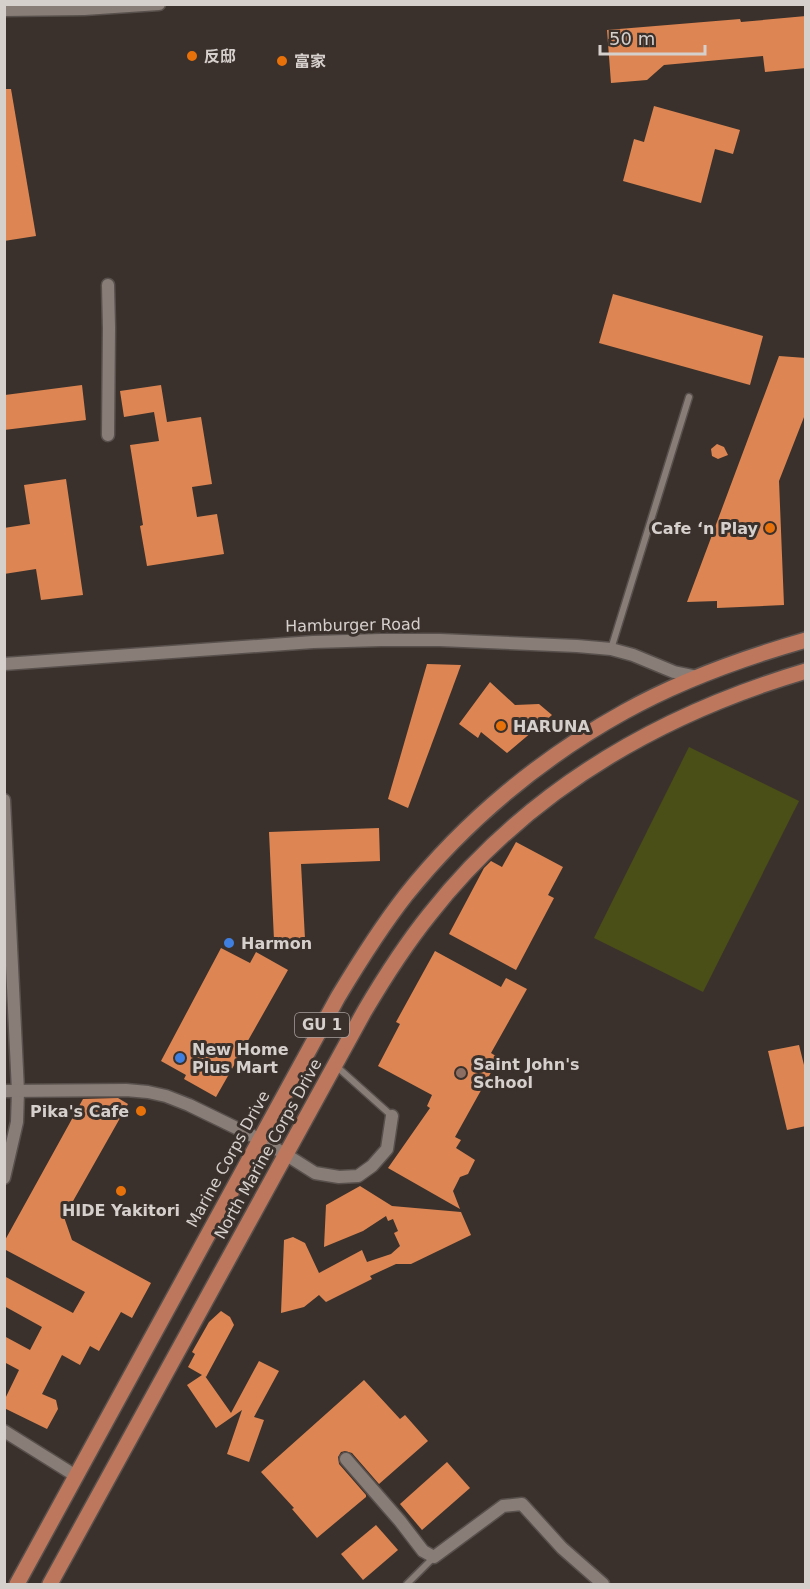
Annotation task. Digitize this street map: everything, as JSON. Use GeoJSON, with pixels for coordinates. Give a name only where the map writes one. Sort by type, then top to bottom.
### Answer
{"type":"FeatureCollection","features":[{"type":"Feature","properties":{"kind":"main road","name":"Marine Corps Drive"},"geometry":{"type":"LineString","coordinates":[[17,1584],[338,997],[360,959],[406,895],[447,848],[493,805],[587,733],[625,711],[698,677],[756,655],[806,640]]}},
{"type":"Feature","properties":{"kind":"main road","name":"North Marine Corps Drive"},"geometry":{"type":"LineString","coordinates":[[50,1584],[285,1154],[386,975],[430,914],[469,869],[512,827],[603,758],[710,704],[806,671]]}},
{"type":"Feature","properties":{"kind":"street"},"geometry":{"type":"LineString","coordinates":[[7,8],[84,9],[159,4]]}},
{"type":"Feature","properties":{"kind":"street"},"geometry":{"type":"LineString","coordinates":[[108,285],[108,435]]}},
{"type":"Feature","properties":{"kind":"street","name":"Hamburger Road"},"geometry":{"type":"LineString","coordinates":[[4,664],[229,647],[381,640],[496,642],[611,649],[633,655],[674,672],[698,677]]}},
{"type":"Feature","properties":{"kind":"street"},"geometry":{"type":"LineString","coordinates":[[4,800],[18,1091],[17,1122],[4,1178]]}},
{"type":"Feature","properties":{"kind":"street"},"geometry":{"type":"LineString","coordinates":[[4,1091],[126,1090],[166,1096],[259,1139],[315,1173],[339,1177],[358,1176],[372,1166],[387,1149],[393,1116]]}},
{"type":"Feature","properties":{"kind":"street"},"geometry":{"type":"LineString","coordinates":[[4,1431],[76,1476]]}},
{"type":"Feature","properties":{"kind":"street"},"geometry":{"type":"LineString","coordinates":[[346,1459],[423,1551],[434,1557],[503,1506],[522,1504],[562,1548],[603,1584]]}},
{"type":"Feature","properties":{"kind":"lane"},"geometry":{"type":"LineString","coordinates":[[611,649],[689,397]]}},
{"type":"Feature","properties":{"kind":"lane"},"geometry":{"type":"LineString","coordinates":[[335,1065],[393,1116]]}},
{"type":"Feature","properties":{"kind":"lane"},"geometry":{"type":"LineString","coordinates":[[406,1584],[434,1557]]}},
{"type":"Feature","properties":{"kind":"green space"},"geometry":{"type":"Polygon","coordinates":[[[689,747],[799,801],[703,992],[594,938],[689,747]]]}},
{"type":"Feature","properties":{"kind":"building"},"geometry":{"type":"Polygon","coordinates":[[[806,16],[806,68],[765,72],[763,56],[664,65],[647,80],[611,83],[607,30],[806,16]]]}},
{"type":"Feature","properties":{"kind":"building"},"geometry":{"type":"Polygon","coordinates":[[[4,89],[11,89],[36,236],[4,241],[4,89]]]}},
{"type":"Feature","properties":{"kind":"building"},"geometry":{"type":"Polygon","coordinates":[[[654,106],[740,130],[733,154],[715,149],[701,203],[623,181],[634,139],[644,142],[654,106]]]}},
{"type":"Feature","properties":{"kind":"building"},"geometry":{"type":"Polygon","coordinates":[[[613,294],[763,336],[750,385],[599,343],[613,294]]]}},
{"type":"Feature","properties":{"kind":"building"},"geometry":{"type":"Polygon","coordinates":[[[779,356],[806,358],[806,412],[779,481],[784,605],[717,608],[717,601],[687,602],[779,356]]]}},
{"type":"Feature","properties":{"kind":"building"},"geometry":{"type":"Polygon","coordinates":[[[82,385],[86,420],[4,430],[5,395],[82,385]]]}},
{"type":"Feature","properties":{"kind":"building"},"geometry":{"type":"Polygon","coordinates":[[[161,385],[167,422],[201,417],[212,484],[192,487],[197,517],[217,514],[224,554],[147,566],[130,445],[159,441],[154,412],[124,417],[120,391],[161,385]]]}},
{"type":"Feature","properties":{"kind":"building"},"geometry":{"type":"Polygon","coordinates":[[[717,444],[724,447],[728,455],[718,459],[712,456],[711,449],[717,444]]]}},
{"type":"Feature","properties":{"kind":"building"},"geometry":{"type":"Polygon","coordinates":[[[66,479],[83,595],[41,600],[36,569],[4,574],[4,528],[30,524],[24,485],[66,479]]]}},
{"type":"Feature","properties":{"kind":"building"},"geometry":{"type":"Polygon","coordinates":[[[427,664],[461,665],[408,808],[388,799],[427,664]]]}},
{"type":"Feature","properties":{"kind":"building"},"geometry":{"type":"Polygon","coordinates":[[[490,682],[515,705],[539,704],[552,715],[507,753],[481,732],[478,738],[459,724],[490,682]]]}},
{"type":"Feature","properties":{"kind":"building"},"geometry":{"type":"Polygon","coordinates":[[[379,828],[380,861],[301,864],[305,939],[274,940],[269,832],[379,828]]]}},
{"type":"Feature","properties":{"kind":"building"},"geometry":{"type":"Polygon","coordinates":[[[516,842],[563,867],[548,895],[554,898],[516,970],[449,934],[484,868],[491,861],[502,867],[516,842]]]}},
{"type":"Feature","properties":{"kind":"building"},"geometry":{"type":"Polygon","coordinates":[[[221,948],[250,963],[256,952],[288,970],[216,1097],[184,1079],[186,1075],[161,1061],[221,948]]]}},
{"type":"Feature","properties":{"kind":"building"},"geometry":{"type":"Polygon","coordinates":[[[435,951],[501,987],[506,978],[527,989],[491,1053],[499,1058],[455,1137],[461,1140],[456,1148],[475,1160],[468,1174],[460,1177],[453,1191],[460,1209],[388,1168],[430,1108],[427,1106],[432,1095],[378,1066],[400,1024],[396,1022],[435,951]]]}},
{"type":"Feature","properties":{"kind":"building"},"geometry":{"type":"Polygon","coordinates":[[[799,1045],[806,1073],[806,1126],[787,1130],[768,1051],[799,1045]]]}},
{"type":"Feature","properties":{"kind":"building"},"geometry":{"type":"Polygon","coordinates":[[[118,1098],[128,1104],[64,1217],[72,1240],[151,1283],[132,1318],[121,1312],[99,1351],[90,1346],[80,1365],[62,1355],[42,1394],[56,1400],[58,1409],[47,1429],[4,1408],[4,1401],[19,1370],[4,1362],[4,1336],[30,1350],[42,1327],[4,1306],[4,1276],[73,1313],[85,1292],[4,1249],[4,1242],[83,1099],[118,1098]]]}},
{"type":"Feature","properties":{"kind":"building"},"geometry":{"type":"Polygon","coordinates":[[[360,1186],[392,1206],[461,1212],[471,1235],[411,1264],[396,1264],[370,1276],[372,1279],[326,1302],[319,1295],[304,1307],[281,1313],[284,1240],[293,1237],[305,1243],[319,1273],[362,1250],[367,1262],[391,1254],[400,1246],[394,1233],[398,1231],[393,1219],[388,1221],[386,1216],[363,1231],[324,1247],[326,1205],[360,1186]]]}},
{"type":"Feature","properties":{"kind":"building"},"geometry":{"type":"Polygon","coordinates":[[[221,1311],[230,1317],[234,1325],[205,1376],[231,1413],[259,1361],[279,1371],[254,1417],[264,1420],[249,1462],[227,1454],[242,1410],[216,1428],[187,1385],[202,1375],[188,1367],[195,1354],[192,1352],[209,1322],[221,1311]]]}},
{"type":"Feature","properties":{"kind":"building"},"geometry":{"type":"Polygon","coordinates":[[[364,1380],[400,1419],[405,1415],[428,1441],[379,1484],[352,1453],[341,1452],[338,1457],[339,1464],[366,1497],[317,1538],[292,1509],[294,1508],[261,1472],[364,1380]]]}},
{"type":"Feature","properties":{"kind":"building"},"geometry":{"type":"Polygon","coordinates":[[[447,1462],[470,1488],[422,1530],[400,1504],[447,1462]]]}},
{"type":"Feature","properties":{"kind":"building"},"geometry":{"type":"Polygon","coordinates":[[[376,1525],[398,1550],[363,1580],[341,1554],[376,1525]]]}},
{"type":"Feature","properties":{"kind":"place","name":"反邸"},"geometry":{"type":"Point","coordinates":[192,56]}},
{"type":"Feature","properties":{"kind":"place","name":"富家"},"geometry":{"type":"Point","coordinates":[282,61]}},
{"type":"Feature","properties":{"kind":"place","name":"Cafe ‘n Play"},"geometry":{"type":"Point","coordinates":[770,528]}},
{"type":"Feature","properties":{"kind":"place","name":"HARUNA"},"geometry":{"type":"Point","coordinates":[501,726]}},
{"type":"Feature","properties":{"kind":"place","name":"Harmon"},"geometry":{"type":"Point","coordinates":[229,943]}},
{"type":"Feature","properties":{"kind":"place","name":"New Home Plus Mart"},"geometry":{"type":"Point","coordinates":[180,1058]}},
{"type":"Feature","properties":{"kind":"place","name":"Saint John's School"},"geometry":{"type":"Point","coordinates":[461,1073]}},
{"type":"Feature","properties":{"kind":"place","name":"Pika's Cafe"},"geometry":{"type":"Point","coordinates":[141,1111]}},
{"type":"Feature","properties":{"kind":"place","name":"HIDE Yakitori"},"geometry":{"type":"Point","coordinates":[121,1191]}}]}
